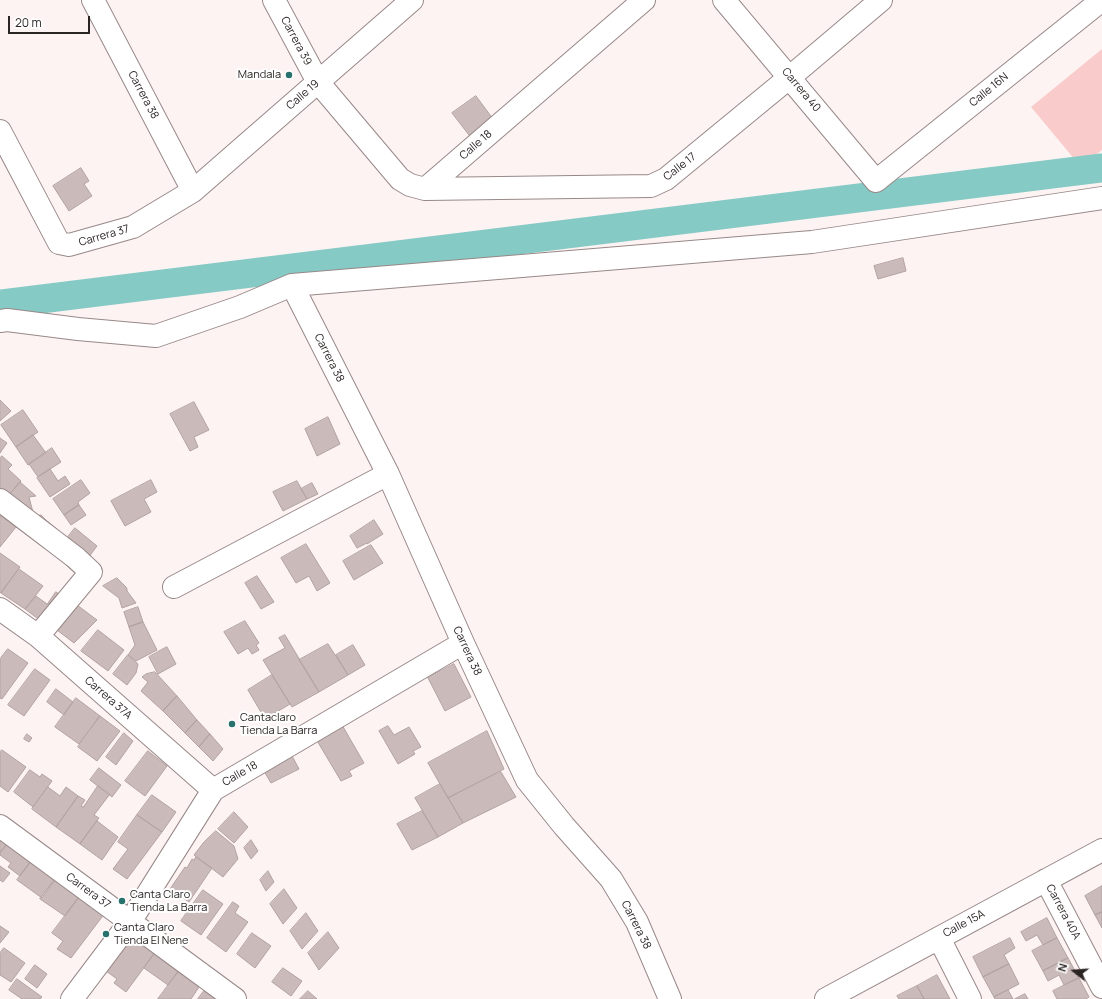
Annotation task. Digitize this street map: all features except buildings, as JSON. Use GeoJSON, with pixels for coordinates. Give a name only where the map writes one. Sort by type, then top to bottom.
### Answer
{"type":"FeatureCollection","features":[{"type":"Feature","properties":{"kind":"street","name":"Carrera 38"},"geometry":{"type":"LineString","coordinates":[[93,0],[193,191]]}},
{"type":"Feature","properties":{"kind":"street","name":"Carrera 39"},"geometry":{"type":"LineString","coordinates":[[274,0],[318,82]]}},
{"type":"Feature","properties":{"kind":"street","name":"Calle 19"},"geometry":{"type":"LineString","coordinates":[[193,191],[412,0]]}},
{"type":"Feature","properties":{"kind":"street","name":"Calle 18"},"geometry":{"type":"LineString","coordinates":[[425,189],[644,0]]}},
{"type":"Feature","properties":{"kind":"street","name":"Carrera 40"},"geometry":{"type":"LineString","coordinates":[[724,0],[876,180]]}},
{"type":"Feature","properties":{"kind":"street","name":"Calle 17"},"geometry":{"type":"LineString","coordinates":[[425,189],[651,186],[666,179],[790,78],[881,0]]}},
{"type":"Feature","properties":{"kind":"street","name":"Calle 16N"},"geometry":{"type":"LineString","coordinates":[[876,180],[1102,0]]}},
{"type":"Feature","properties":{"kind":"street"},"geometry":{"type":"LineString","coordinates":[[318,82],[400,179],[410,185],[425,189]]}},
{"type":"Feature","properties":{"kind":"street","name":"Carrera 37"},"geometry":{"type":"LineString","coordinates":[[0,131],[59,243],[69,246],[133,227],[193,191]]}},
{"type":"Feature","properties":{"kind":"street"},"geometry":{"type":"LineString","coordinates":[[0,321],[7,320],[78,329],[156,336],[240,307],[292,285],[812,242],[1102,198]]}},
{"type":"Feature","properties":{"kind":"street","name":"Carrera 38"},"geometry":{"type":"LineString","coordinates":[[292,285],[388,474],[463,643],[527,780],[564,826],[611,879],[637,922],[670,999]]}},
{"type":"Feature","properties":{"kind":"street"},"geometry":{"type":"LineString","coordinates":[[174,587],[388,474]]}},
{"type":"Feature","properties":{"kind":"street"},"geometry":{"type":"LineString","coordinates":[[0,500],[76,558],[91,572],[38,636]]}},
{"type":"Feature","properties":{"kind":"street","name":"Carrera 37A"},"geometry":{"type":"LineString","coordinates":[[0,609],[38,636],[213,790]]}},
{"type":"Feature","properties":{"kind":"street","name":"Calle 18"},"geometry":{"type":"LineString","coordinates":[[72,999],[130,922],[213,790],[463,643]]}},
{"type":"Feature","properties":{"kind":"street","name":"Carrera 37"},"geometry":{"type":"LineString","coordinates":[[0,826],[235,999]]}},
{"type":"Feature","properties":{"kind":"street","name":"Calle 15A"},"geometry":{"type":"LineString","coordinates":[[826,999],[1102,850]]}},
{"type":"Feature","properties":{"kind":"street","name":"Carrera 40A"},"geometry":{"type":"LineString","coordinates":[[1046,880],[1102,987]]}},
{"type":"Feature","properties":{"kind":"street"},"geometry":{"type":"LineString","coordinates":[[939,938],[970,999]]}},
{"type":"Feature","properties":{"kind":"shaded area"},"geometry":{"type":"Polygon","coordinates":[[[1102,49],[1102,150],[1081,167],[1031,107],[1102,49]]]}},
{"type":"Feature","properties":{"kind":"waterway"},"geometry":{"type":"LineString","coordinates":[[0,304],[1102,168]]}},
{"type":"Feature","properties":{"kind":"place","name":"Mandala"},"geometry":{"type":"Point","coordinates":[289,75]}},
{"type":"Feature","properties":{"kind":"place","name":"Cantaclaro Tienda La Barra"},"geometry":{"type":"Point","coordinates":[232,724]}},
{"type":"Feature","properties":{"kind":"place","name":"Canta Claro Tienda La Barra"},"geometry":{"type":"Point","coordinates":[122,901]}},
{"type":"Feature","properties":{"kind":"place","name":"Canta Claro Tienda El Nene"},"geometry":{"type":"Point","coordinates":[106,934]}}]}
